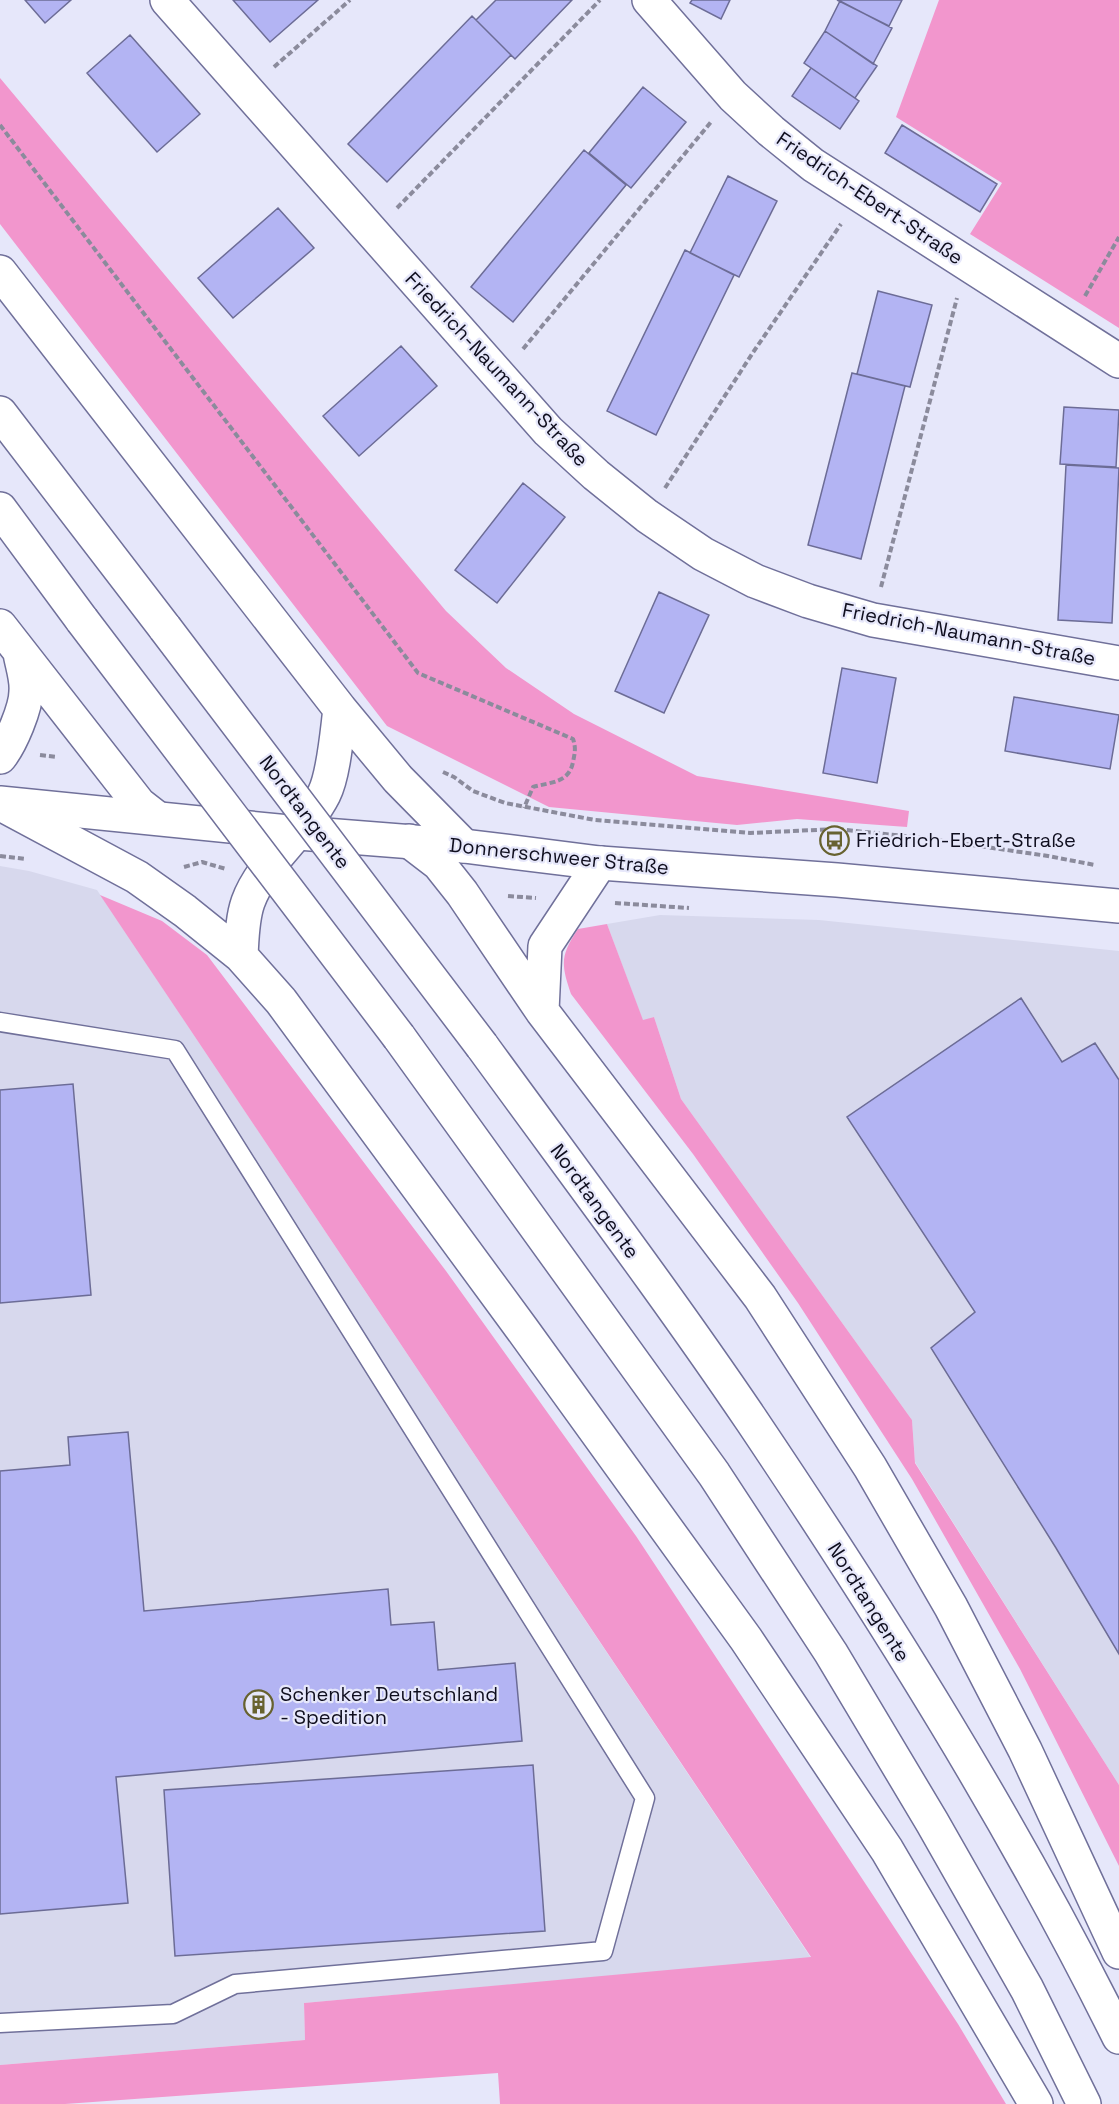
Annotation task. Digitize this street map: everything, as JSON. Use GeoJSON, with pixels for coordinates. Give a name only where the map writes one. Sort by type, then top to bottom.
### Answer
{"type":"FeatureCollection","features":[{"type":"Feature","properties":{"kind":"main road","name":"Friedrich-Naumann-Straße"},"geometry":{"type":"LineString","coordinates":[[167,0],[548,431],[596,475],[647,516],[703,554],[756,581],[808,601],[873,620],[1119,663]]}},
{"type":"Feature","properties":{"kind":"main road","name":"Friedrich-Ebert-Straße"},"geometry":{"type":"LineString","coordinates":[[649,0],[733,96],[813,165],[1119,361]]}},
{"type":"Feature","properties":{"kind":"main road"},"geometry":{"type":"LineString","coordinates":[[0,272],[340,709],[398,779],[464,846]]}},
{"type":"Feature","properties":{"kind":"main road","name":"Nordtangente"},"geometry":{"type":"LineString","coordinates":[[0,413],[482,1046],[751,1420],[842,1558],[970,1765],[1088,1974],[1119,2037]]}},
{"type":"Feature","properties":{"kind":"main road"},"geometry":{"type":"LineString","coordinates":[[0,509],[399,1037],[714,1474],[831,1653],[938,1832],[1010,1960],[1084,2104]]}},
{"type":"Feature","properties":{"kind":"main road"},"geometry":{"type":"LineString","coordinates":[[2,754],[18,721],[27,691],[10,639]]}},
{"type":"Feature","properties":{"kind":"main road"},"geometry":{"type":"LineString","coordinates":[[10,639],[139,804],[157,818]]}},
{"type":"Feature","properties":{"kind":"main road"},"geometry":{"type":"LineString","coordinates":[[241,957],[243,927],[248,902],[261,878],[314,813],[326,791],[336,747],[340,709]]}},
{"type":"Feature","properties":{"kind":"main road"},"geometry":{"type":"LineString","coordinates":[[0,803],[136,877],[185,911],[241,957],[281,1001],[746,1639],[887,1850],[1036,2104]]}},
{"type":"Feature","properties":{"kind":"main road","name":"Donnerschweer Straße"},"geometry":{"type":"LineString","coordinates":[[0,803],[299,833],[464,846],[600,863],[837,880],[1119,906]]}},
{"type":"Feature","properties":{"kind":"main road"},"geometry":{"type":"LineString","coordinates":[[409,841],[439,864],[462,893],[542,1011],[760,1297],[870,1467],[951,1607],[1025,1750],[1119,1952]]}},
{"type":"Feature","properties":{"kind":"main road"},"geometry":{"type":"LineString","coordinates":[[542,1011],[545,946],[600,863]]}},
{"type":"Feature","properties":{"kind":"lane"},"geometry":{"type":"LineString","coordinates":[[0,1022],[175,1050],[645,1798],[603,1952],[235,1984],[173,2014],[0,2023]]}},
{"type":"Feature","properties":{"kind":"path"},"geometry":{"type":"LineString","coordinates":[[247,91],[350,0]]}},
{"type":"Feature","properties":{"kind":"path"},"geometry":{"type":"LineString","coordinates":[[372,234],[600,0]]}},
{"type":"Feature","properties":{"kind":"path"},"geometry":{"type":"LineString","coordinates":[[499,378],[733,96]]}},
{"type":"Feature","properties":{"kind":"path"},"geometry":{"type":"LineString","coordinates":[[0,125],[418,673],[573,739],[576,748],[571,772],[564,779],[533,787],[524,808]]}},
{"type":"Feature","properties":{"kind":"path"},"geometry":{"type":"LineString","coordinates":[[647,516],[754,351],[861,195]]}},
{"type":"Feature","properties":{"kind":"path"},"geometry":{"type":"LineString","coordinates":[[1067,328],[1119,237]]}},
{"type":"Feature","properties":{"kind":"path"},"geometry":{"type":"LineString","coordinates":[[873,620],[966,263]]}},
{"type":"Feature","properties":{"kind":"path"},"geometry":{"type":"LineString","coordinates":[[2,754],[106,762]]}},
{"type":"Feature","properties":{"kind":"path"},"geometry":{"type":"LineString","coordinates":[[398,779],[426,770],[442,771],[473,791],[524,808],[595,820],[750,833],[836,829],[924,838],[1048,856],[1099,866]]}},
{"type":"Feature","properties":{"kind":"shaded area"},"geometry":{"type":"Polygon","coordinates":[[[939,0],[1119,0],[1119,328],[970,234],[1002,183],[896,117],[939,0]]]}},
{"type":"Feature","properties":{"kind":"shaded area"},"geometry":{"type":"Polygon","coordinates":[[[0,78],[446,611],[506,668],[574,714],[697,776],[909,811],[907,827],[797,819],[737,825],[549,807],[387,726],[0,224],[0,78]]]}},
{"type":"Feature","properties":{"kind":"shaded area"},"geometry":{"type":"Polygon","coordinates":[[[0,866],[29,871],[97,890],[811,1958],[304,2003],[305,2040],[0,2065],[0,866]]]}},
{"type":"Feature","properties":{"kind":"shaded area"},"geometry":{"type":"Polygon","coordinates":[[[100,895],[162,921],[207,955],[446,1271],[636,1536],[958,2024],[1006,2104],[500,2104],[498,2073],[65,2104],[0,2104],[0,2065],[305,2040],[304,2003],[811,1957],[100,895]]]}},
{"type":"Feature","properties":{"kind":"shaded area"},"geometry":{"type":"Polygon","coordinates":[[[660,915],[819,920],[1119,951],[1119,1785],[915,1462],[912,1420],[681,1099],[654,1017],[643,1021],[607,924],[660,915]]]}},
{"type":"Feature","properties":{"kind":"shaded area"},"geometry":{"type":"Polygon","coordinates":[[[607,924],[643,1020],[654,1017],[681,1099],[912,1420],[915,1463],[1119,1785],[1119,1866],[1020,1669],[912,1479],[798,1303],[693,1154],[571,994],[564,967],[568,946],[578,929],[607,924]]]}},
{"type":"Feature","properties":{"kind":"building"},"geometry":{"type":"Polygon","coordinates":[[[25,0],[71,0],[45,23],[25,0]]]}},
{"type":"Feature","properties":{"kind":"building"},"geometry":{"type":"Polygon","coordinates":[[[233,0],[318,0],[270,42],[233,0]]]}},
{"type":"Feature","properties":{"kind":"building"},"geometry":{"type":"Polygon","coordinates":[[[496,0],[572,0],[515,59],[476,20],[496,0]]]}},
{"type":"Feature","properties":{"kind":"building"},"geometry":{"type":"Polygon","coordinates":[[[692,0],[730,0],[721,19],[690,3],[692,0]]]}},
{"type":"Feature","properties":{"kind":"building"},"geometry":{"type":"Polygon","coordinates":[[[837,0],[902,0],[889,26],[837,0]]]}},
{"type":"Feature","properties":{"kind":"building"},"geometry":{"type":"Polygon","coordinates":[[[840,1],[892,28],[873,64],[825,31],[840,1]]]}},
{"type":"Feature","properties":{"kind":"building"},"geometry":{"type":"Polygon","coordinates":[[[472,16],[511,55],[387,182],[348,144],[472,16]]]}},
{"type":"Feature","properties":{"kind":"building"},"geometry":{"type":"Polygon","coordinates":[[[825,31],[877,66],[855,98],[804,63],[825,31]]]}},
{"type":"Feature","properties":{"kind":"building"},"geometry":{"type":"Polygon","coordinates":[[[130,35],[200,114],[157,152],[87,73],[130,35]]]}},
{"type":"Feature","properties":{"kind":"building"},"geometry":{"type":"Polygon","coordinates":[[[811,68],[859,101],[840,129],[792,96],[811,68]]]}},
{"type":"Feature","properties":{"kind":"building"},"geometry":{"type":"Polygon","coordinates":[[[643,87],[686,122],[631,188],[589,153],[643,87]]]}},
{"type":"Feature","properties":{"kind":"building"},"geometry":{"type":"Polygon","coordinates":[[[902,125],[997,184],[980,212],[885,153],[902,125]]]}},
{"type":"Feature","properties":{"kind":"building"},"geometry":{"type":"Polygon","coordinates":[[[584,150],[626,185],[513,322],[471,287],[584,150]]]}},
{"type":"Feature","properties":{"kind":"building"},"geometry":{"type":"Polygon","coordinates":[[[728,176],[777,201],[739,277],[690,253],[728,176]]]}},
{"type":"Feature","properties":{"kind":"building"},"geometry":{"type":"Polygon","coordinates":[[[278,208],[314,248],[233,318],[198,278],[278,208]]]}},
{"type":"Feature","properties":{"kind":"building"},"geometry":{"type":"Polygon","coordinates":[[[685,250],[734,275],[656,435],[607,411],[685,250]]]}},
{"type":"Feature","properties":{"kind":"building"},"geometry":{"type":"Polygon","coordinates":[[[878,291],[932,305],[910,387],[857,374],[878,291]]]}},
{"type":"Feature","properties":{"kind":"building"},"geometry":{"type":"Polygon","coordinates":[[[401,346],[437,386],[359,456],[323,416],[401,346]]]}},
{"type":"Feature","properties":{"kind":"building"},"geometry":{"type":"Polygon","coordinates":[[[852,373],[905,386],[861,559],[808,545],[852,373]]]}},
{"type":"Feature","properties":{"kind":"building"},"geometry":{"type":"Polygon","coordinates":[[[1064,407],[1119,410],[1116,467],[1060,464],[1064,407]]]}},
{"type":"Feature","properties":{"kind":"building"},"geometry":{"type":"Polygon","coordinates":[[[1066,465],[1119,468],[1112,623],[1058,620],[1066,465]]]}},
{"type":"Feature","properties":{"kind":"building"},"geometry":{"type":"Polygon","coordinates":[[[523,483],[565,517],[497,603],[455,570],[523,483]]]}},
{"type":"Feature","properties":{"kind":"building"},"geometry":{"type":"Polygon","coordinates":[[[659,592],[709,615],[664,713],[615,691],[659,592]]]}},
{"type":"Feature","properties":{"kind":"building"},"geometry":{"type":"Polygon","coordinates":[[[842,668],[896,678],[877,783],[823,773],[842,668]]]}},
{"type":"Feature","properties":{"kind":"building"},"geometry":{"type":"Polygon","coordinates":[[[1014,697],[1119,715],[1110,769],[1005,751],[1014,697]]]}},
{"type":"Feature","properties":{"kind":"building"},"geometry":{"type":"Polygon","coordinates":[[[1021,998],[1062,1062],[1095,1043],[1119,1080],[1119,1654],[1056,1548],[931,1348],[975,1312],[847,1117],[1021,998]]]}},
{"type":"Feature","properties":{"kind":"building"},"geometry":{"type":"Polygon","coordinates":[[[73,1084],[91,1295],[0,1303],[0,1090],[73,1084]]]}},
{"type":"Feature","properties":{"kind":"building","name":"Schenker Deutschland - Spedition"},"geometry":{"type":"Polygon","coordinates":[[[128,1432],[144,1611],[388,1589],[391,1625],[434,1622],[438,1670],[515,1663],[522,1741],[116,1777],[128,1903],[0,1914],[0,1471],[70,1465],[68,1437],[128,1432]]]}},
{"type":"Feature","properties":{"kind":"building"},"geometry":{"type":"Polygon","coordinates":[[[533,1765],[545,1931],[175,1956],[164,1790],[533,1765]]]}},
{"type":"Feature","properties":{"kind":"place","name":"Friedrich-Ebert-Straße"},"geometry":{"type":"Point","coordinates":[835,840]}},
{"type":"Feature","properties":{"kind":"place","name":"Schenker Deutschland - Spedition"},"geometry":{"type":"Point","coordinates":[259,1705]}}]}
